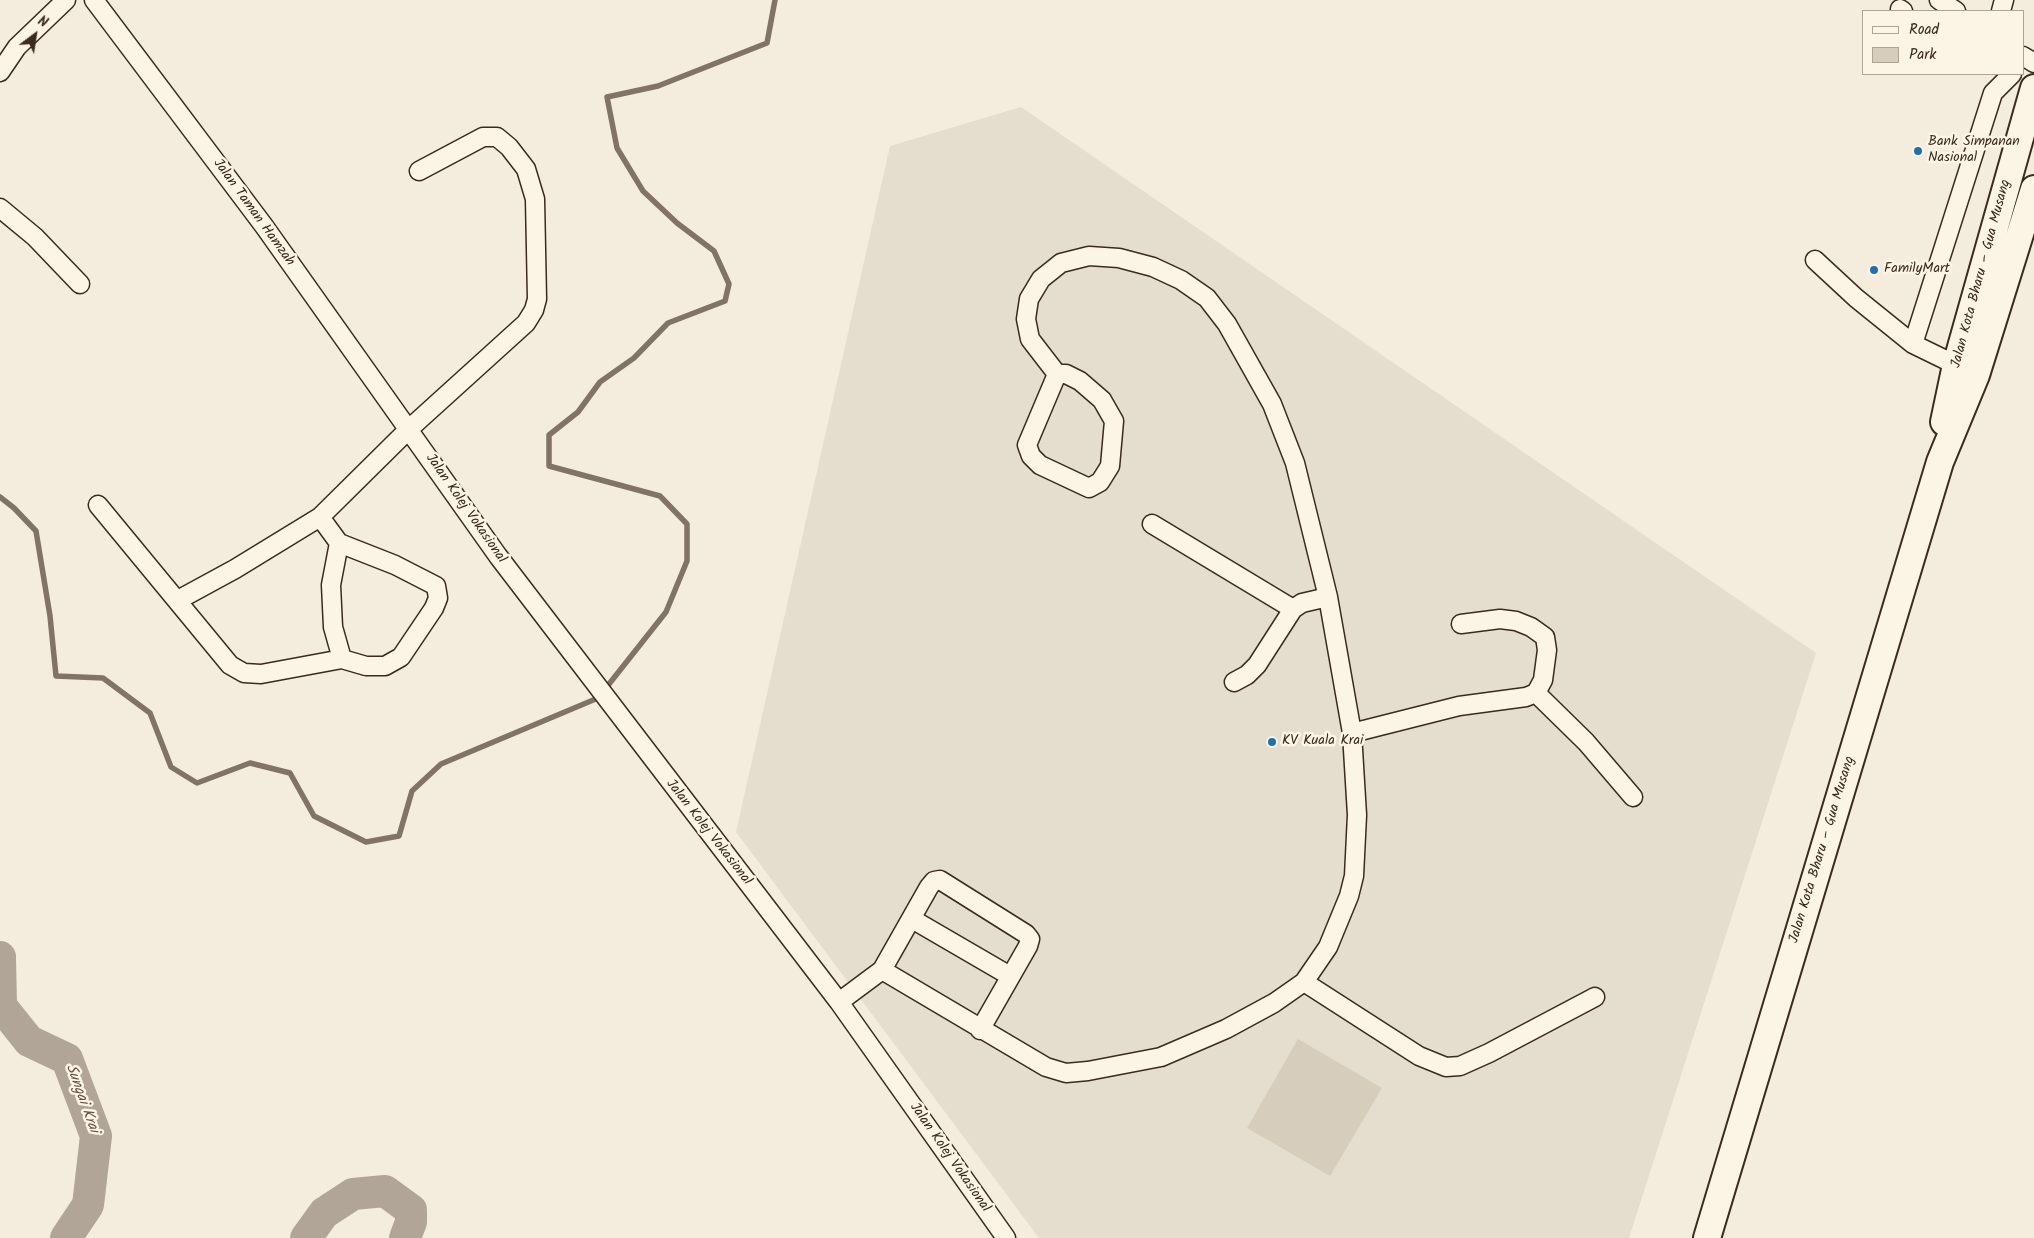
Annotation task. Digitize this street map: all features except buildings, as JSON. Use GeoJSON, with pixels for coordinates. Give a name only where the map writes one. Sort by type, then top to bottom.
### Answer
{"type":"FeatureCollection","features":[{"type":"Feature","properties":{"kind":"highway","name":"Jalan Kota Bharu – Gua Musang"},"geometry":{"type":"LineString","coordinates":[[1940,462],[1944,424],[1956,365],[2034,88]]}},
{"type":"Feature","properties":{"kind":"highway","name":"Jalan Kota Bharu – Gua Musang"},"geometry":{"type":"LineString","coordinates":[[1707,1238],[1940,462],[1976,375],[2034,189]]}},
{"type":"Feature","properties":{"kind":"street"},"geometry":{"type":"LineString","coordinates":[[0,72],[17,47],[66,0]]}},
{"type":"Feature","properties":{"kind":"street","name":"Jalan Taman Hamzah"},"geometry":{"type":"LineString","coordinates":[[94,0],[264,226],[409,429]]}},
{"type":"Feature","properties":{"kind":"street"},"geometry":{"type":"LineString","coordinates":[[1939,0],[1954,10]]}},
{"type":"Feature","properties":{"kind":"street"},"geometry":{"type":"LineString","coordinates":[[1913,344],[1993,93],[2002,76]]}},
{"type":"Feature","properties":{"kind":"street"},"geometry":{"type":"LineString","coordinates":[[178,600],[235,570],[320,517],[409,429],[526,323],[534,310],[537,299],[535,199],[526,169],[509,147],[497,137],[483,137],[419,171]]}},
{"type":"Feature","properties":{"kind":"street"},"geometry":{"type":"LineString","coordinates":[[0,208],[35,236],[80,284]]}},
{"type":"Feature","properties":{"kind":"street"},"geometry":{"type":"LineString","coordinates":[[882,970],[980,1030],[1046,1067],[1066,1073],[1088,1071],[1161,1057],[1226,1029],[1274,1003],[1304,982],[1328,947],[1349,896],[1354,876],[1357,815],[1352,733],[1328,597],[1295,463],[1272,404],[1227,324],[1207,298],[1181,280],[1154,267],[1119,258],[1089,256],[1061,263],[1041,279],[1029,298],[1026,319],[1030,339],[1057,374]]}},
{"type":"Feature","properties":{"kind":"street"},"geometry":{"type":"LineString","coordinates":[[1815,260],[1856,298],[1913,344],[1956,365]]}},
{"type":"Feature","properties":{"kind":"street"},"geometry":{"type":"LineString","coordinates":[[1057,374],[1066,374],[1080,381],[1102,400],[1114,421],[1110,466],[1100,482],[1089,488],[1040,465],[1031,456],[1027,445],[1057,374]]}},
{"type":"Feature","properties":{"kind":"street","name":"Jalan Kolej Vokasional"},"geometry":{"type":"LineString","coordinates":[[409,429],[506,567],[839,1002],[1006,1238]]}},
{"type":"Feature","properties":{"kind":"street"},"geometry":{"type":"LineString","coordinates":[[98,505],[230,665],[244,673],[261,674],[342,659],[366,666],[385,666],[401,657],[434,608],[438,592],[436,586],[421,577],[339,544],[320,517]]}},
{"type":"Feature","properties":{"kind":"street"},"geometry":{"type":"LineString","coordinates":[[1152,524],[1293,609]]}},
{"type":"Feature","properties":{"kind":"street"},"geometry":{"type":"LineString","coordinates":[[339,544],[332,585],[333,627],[342,659]]}},
{"type":"Feature","properties":{"kind":"street"},"geometry":{"type":"LineString","coordinates":[[1234,682],[1247,675],[1256,665],[1293,609],[1302,603],[1328,597]]}},
{"type":"Feature","properties":{"kind":"street"},"geometry":{"type":"LineString","coordinates":[[1352,733],[1459,706],[1526,698],[1536,693],[1543,680],[1547,650],[1544,636],[1531,627],[1500,619],[1461,624]]}},
{"type":"Feature","properties":{"kind":"street"},"geometry":{"type":"LineString","coordinates":[[1536,693],[1586,742],[1633,797]]}},
{"type":"Feature","properties":{"kind":"street"},"geometry":{"type":"LineString","coordinates":[[839,1002],[882,970],[929,887],[934,881],[940,880],[1026,934],[1030,939],[1028,946],[980,1030]]}},
{"type":"Feature","properties":{"kind":"street"},"geometry":{"type":"LineString","coordinates":[[912,919],[1010,976]]}},
{"type":"Feature","properties":{"kind":"street"},"geometry":{"type":"LineString","coordinates":[[1304,982],[1419,1056],[1446,1067],[1460,1066],[1594,997]]}},
{"type":"Feature","properties":{"kind":"shaded area","name":"KV Kuala Krai"},"geometry":{"type":"Polygon","coordinates":[[[1021,107],[1816,653],[1629,1238],[1039,1238],[736,832],[890,146],[1021,107]]]}},
{"type":"Feature","properties":{"kind":"green space"},"geometry":{"type":"Polygon","coordinates":[[[1298,1039],[1382,1088],[1330,1176],[1247,1128],[1298,1039]]]}},
{"type":"Feature","properties":{"kind":"waterway"},"geometry":{"type":"LineString","coordinates":[[0,497],[14,508],[36,531],[50,616],[56,676],[103,678],[150,713],[171,767],[197,783],[250,763],[290,773],[314,816],[366,842],[399,836],[412,791],[441,764],[598,698],[666,612],[687,561],[687,524],[660,496],[549,466],[549,435],[578,412],[600,382],[634,358],[668,323],[725,301],[729,284],[714,251],[677,223],[643,191],[617,148],[607,97],[658,86],[767,43],[775,0]]}},
{"type":"Feature","properties":{"kind":"waterway","name":"Sungai Krai"},"geometry":{"type":"LineString","coordinates":[[0,957],[1,1006],[29,1041],[67,1059],[96,1136],[88,1205],[66,1238]]}},
{"type":"Feature","properties":{"kind":"waterway","name":"Sungai Krai"},"geometry":{"type":"LineString","coordinates":[[306,1238],[324,1213],[353,1194],[385,1191],[411,1210],[411,1222],[405,1238]]}},
{"type":"Feature","properties":{"kind":"place","name":"Bank Simpanan Nasional"},"geometry":{"type":"Point","coordinates":[1918,151]}},
{"type":"Feature","properties":{"kind":"place","name":"FamilyMart"},"geometry":{"type":"Point","coordinates":[1874,270]}},
{"type":"Feature","properties":{"kind":"place","name":"KV Kuala Krai"},"geometry":{"type":"Point","coordinates":[1272,742]}}]}
